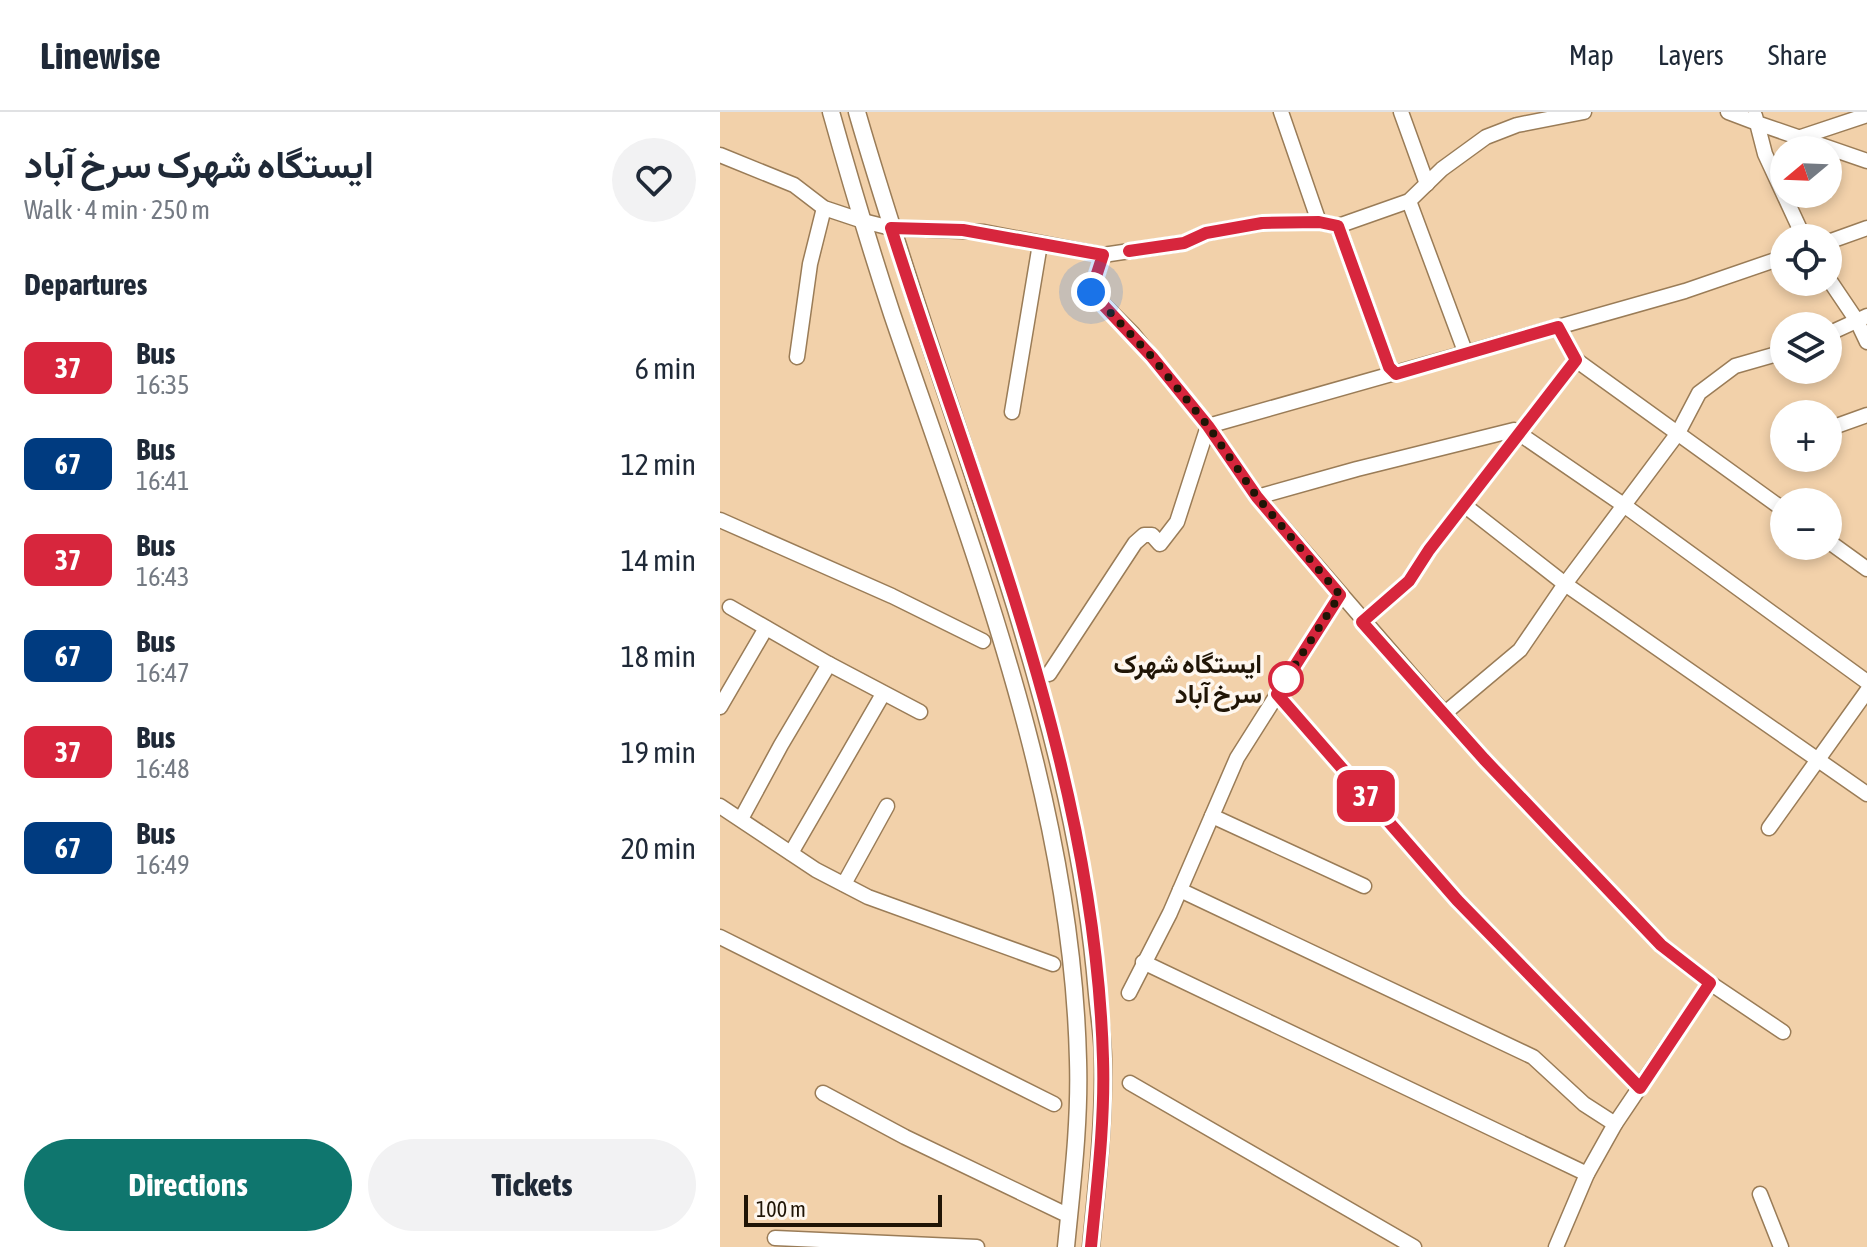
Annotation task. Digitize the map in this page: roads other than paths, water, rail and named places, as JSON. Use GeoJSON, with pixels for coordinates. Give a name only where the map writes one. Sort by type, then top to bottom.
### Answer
{"type":"FeatureCollection","features":[{"type":"Feature","properties":{"kind":"main road"},"geometry":{"type":"LineString","coordinates":[[831,112],[863,221],[964,523],[1025,722],[1056,861],[1070,957],[1078,1060],[1075,1148],[1066,1247]]}},
{"type":"Feature","properties":{"kind":"main road"},"geometry":{"type":"LineString","coordinates":[[857,112],[891,228],[988,517],[1049,717],[1081,856],[1094,954],[1103,1060],[1100,1150],[1091,1247]]}},
{"type":"Feature","properties":{"kind":"street"},"geometry":{"type":"LineString","coordinates":[[1281,112],[1319,222]]}},
{"type":"Feature","properties":{"kind":"street"},"geometry":{"type":"LineString","coordinates":[[1401,112],[1427,184]]}},
{"type":"Feature","properties":{"kind":"street"},"geometry":{"type":"LineString","coordinates":[[720,155],[794,185],[824,208],[863,221],[891,228],[963,230],[1103,255],[1184,243],[1206,233],[1262,223],[1319,222],[1338,226],[1409,201],[1442,169],[1515,118],[1584,112]]}},
{"type":"Feature","properties":{"kind":"street"},"geometry":{"type":"LineString","coordinates":[[1728,112],[1755,118],[1794,136]]}},
{"type":"Feature","properties":{"kind":"street"},"geometry":{"type":"LineString","coordinates":[[1804,136],[1867,115]]}},
{"type":"Feature","properties":{"kind":"street"},"geometry":{"type":"LineString","coordinates":[[1755,118],[1765,154],[1798,224]]}},
{"type":"Feature","properties":{"kind":"street"},"geometry":{"type":"LineString","coordinates":[[1842,153],[1867,161]]}},
{"type":"Feature","properties":{"kind":"street"},"geometry":{"type":"LineString","coordinates":[[1409,201],[1466,354]]}},
{"type":"Feature","properties":{"kind":"street"},"geometry":{"type":"LineString","coordinates":[[797,357],[810,264],[824,208]]}},
{"type":"Feature","properties":{"kind":"street"},"geometry":{"type":"LineString","coordinates":[[1338,226],[1389,367],[1396,374]]}},
{"type":"Feature","properties":{"kind":"street"},"geometry":{"type":"LineString","coordinates":[[1842,237],[1867,228]]}},
{"type":"Feature","properties":{"kind":"street"},"geometry":{"type":"LineString","coordinates":[[1012,412],[1040,244]]}},
{"type":"Feature","properties":{"kind":"street"},"geometry":{"type":"LineString","coordinates":[[1103,255],[1091,292],[1133,334],[1208,426],[1257,497],[1362,622],[1484,759],[1661,945],[1710,983],[1783,1032]]}},
{"type":"Feature","properties":{"kind":"street"},"geometry":{"type":"LineString","coordinates":[[1208,426],[1685,291],[1770,262]]}},
{"type":"Feature","properties":{"kind":"street"},"geometry":{"type":"LineString","coordinates":[[1842,294],[1862,318],[1867,342]]}},
{"type":"Feature","properties":{"kind":"street"},"geometry":{"type":"LineString","coordinates":[[1842,327],[1862,318]]}},
{"type":"Feature","properties":{"kind":"street"},"geometry":{"type":"LineString","coordinates":[[1558,327],[1576,360],[1770,500]]}},
{"type":"Feature","properties":{"kind":"street"},"geometry":{"type":"LineString","coordinates":[[1445,713],[1520,650],[1565,584],[1678,433],[1699,393],[1735,366],[1770,356]]}},
{"type":"Feature","properties":{"kind":"street"},"geometry":{"type":"LineString","coordinates":[[1362,622],[1409,581],[1576,360]]}},
{"type":"Feature","properties":{"kind":"street"},"geometry":{"type":"LineString","coordinates":[[1842,424],[1867,415]]}},
{"type":"Feature","properties":{"kind":"street"},"geometry":{"type":"LineString","coordinates":[[1049,674],[1135,543],[1144,535],[1152,535],[1160,544],[1177,522],[1208,426]]}},
{"type":"Feature","properties":{"kind":"street"},"geometry":{"type":"LineString","coordinates":[[1257,497],[1514,430],[1625,506],[1867,682]]}},
{"type":"Feature","properties":{"kind":"street"},"geometry":{"type":"LineString","coordinates":[[1464,505],[1565,584],[1867,794]]}},
{"type":"Feature","properties":{"kind":"street"},"geometry":{"type":"LineString","coordinates":[[720,520],[892,596],[983,641]]}},
{"type":"Feature","properties":{"kind":"street"},"geometry":{"type":"LineString","coordinates":[[1842,551],[1867,569]]}},
{"type":"Feature","properties":{"kind":"street"},"geometry":{"type":"LineString","coordinates":[[1129,993],[1180,890],[1237,758],[1340,595]]}},
{"type":"Feature","properties":{"kind":"street"},"geometry":{"type":"LineString","coordinates":[[730,607],[920,712]]}},
{"type":"Feature","properties":{"kind":"street"},"geometry":{"type":"LineString","coordinates":[[720,707],[766,628]]}},
{"type":"Feature","properties":{"kind":"street"},"geometry":{"type":"LineString","coordinates":[[741,819],[829,664]]}},
{"type":"Feature","properties":{"kind":"street"},"geometry":{"type":"LineString","coordinates":[[1769,828],[1867,691]]}},
{"type":"Feature","properties":{"kind":"street"},"geometry":{"type":"LineString","coordinates":[[791,853],[883,694]]}},
{"type":"Feature","properties":{"kind":"street"},"geometry":{"type":"LineString","coordinates":[[1277,694],[1457,900],[1640,1088]]}},
{"type":"Feature","properties":{"kind":"street"},"geometry":{"type":"LineString","coordinates":[[720,806],[791,853],[868,897],[1053,964]]}},
{"type":"Feature","properties":{"kind":"street"},"geometry":{"type":"LineString","coordinates":[[844,884],[887,806]]}},
{"type":"Feature","properties":{"kind":"street"},"geometry":{"type":"LineString","coordinates":[[1212,816],[1364,886]]}},
{"type":"Feature","properties":{"kind":"street"},"geometry":{"type":"LineString","coordinates":[[1180,890],[1533,1057],[1584,1104],[1615,1124]]}},
{"type":"Feature","properties":{"kind":"street"},"geometry":{"type":"LineString","coordinates":[[720,937],[1054,1104]]}},
{"type":"Feature","properties":{"kind":"street"},"geometry":{"type":"LineString","coordinates":[[1143,962],[1587,1174]]}},
{"type":"Feature","properties":{"kind":"street"},"geometry":{"type":"LineString","coordinates":[[1556,1247],[1587,1174],[1615,1124],[1710,983]]}},
{"type":"Feature","properties":{"kind":"street"},"geometry":{"type":"LineString","coordinates":[[1130,1083],[1414,1247]]}},
{"type":"Feature","properties":{"kind":"street"},"geometry":{"type":"LineString","coordinates":[[823,1093],[905,1137],[1063,1213]]}},
{"type":"Feature","properties":{"kind":"street"},"geometry":{"type":"LineString","coordinates":[[1760,1194],[1781,1247]]}},
{"type":"Feature","properties":{"kind":"street"},"geometry":{"type":"LineString","coordinates":[[775,1238],[977,1247]]}},
{"type":"Feature","properties":{"kind":"place","name":"ایستگاه شهرک سرخ آباد"},"geometry":{"type":"Point","coordinates":[1286,679]}}]}
